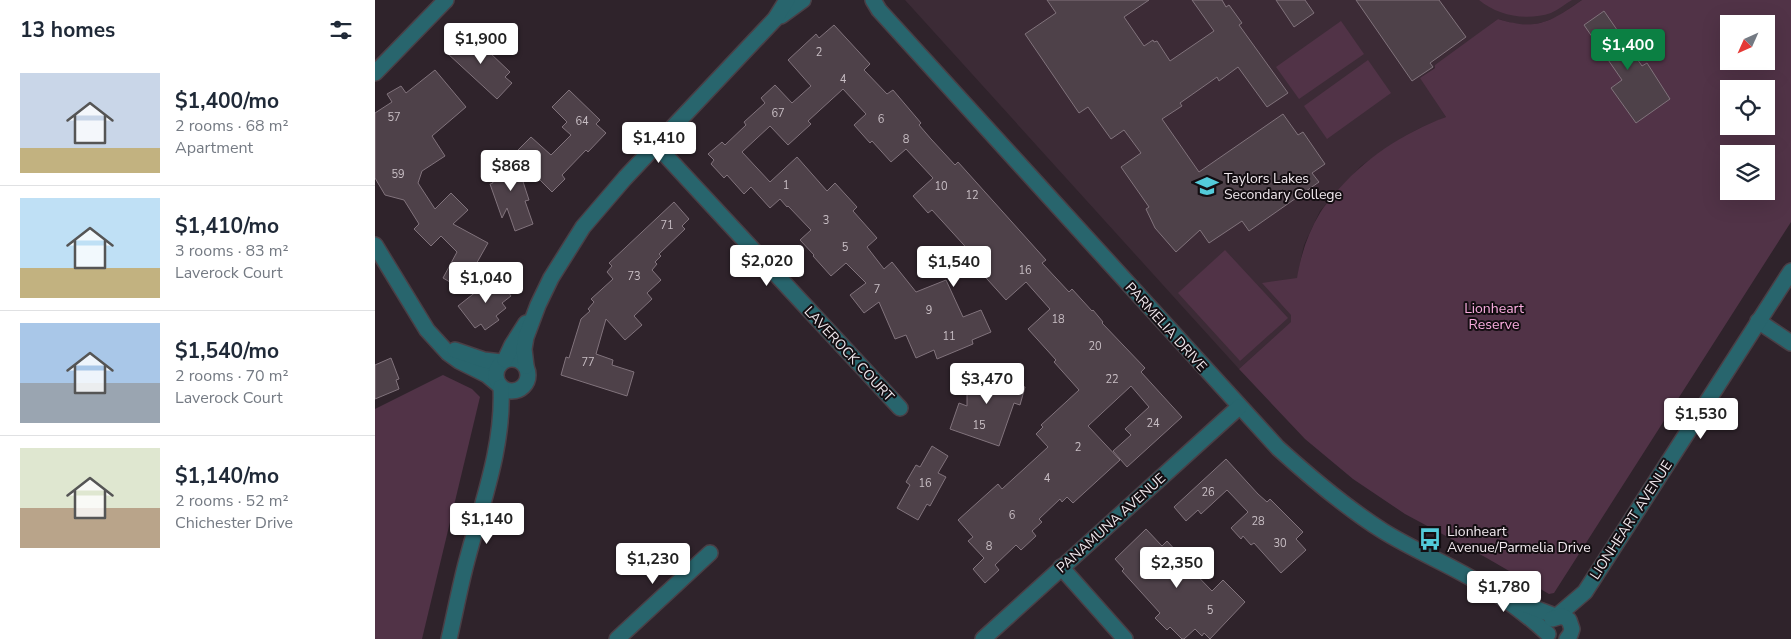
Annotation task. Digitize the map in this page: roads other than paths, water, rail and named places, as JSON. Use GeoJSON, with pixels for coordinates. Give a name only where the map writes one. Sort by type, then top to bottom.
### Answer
{"type":"FeatureCollection","features":[{"type":"Feature","properties":{"kind":"street"},"geometry":{"type":"LineString","coordinates":[[375,73],[446,0]]}},
{"type":"Feature","properties":{"kind":"street"},"geometry":{"type":"LineString","coordinates":[[497,445],[512,405],[528,377],[524,349],[526,337],[538,305],[551,278],[583,227],[625,178],[775,19],[787,0]]}},
{"type":"Feature","properties":{"kind":"street"},"geometry":{"type":"LineString","coordinates":[[775,19],[803,0]]}},
{"type":"Feature","properties":{"kind":"street","name":"PARMELIA DRIVE"},"geometry":{"type":"LineString","coordinates":[[865,0],[876,5],[1239,407],[1302,470],[1366,520],[1402,542],[1496,593],[1557,616],[1565,617],[1571,623],[1573,633]]}},
{"type":"Feature","properties":{"kind":"street","name":"LAVEROCK COURT"},"geometry":{"type":"LineString","coordinates":[[656,146],[899,408]]}},
{"type":"Feature","properties":{"kind":"street"},"geometry":{"type":"LineString","coordinates":[[375,244],[414,311],[427,330],[448,353],[459,361],[487,375],[505,390],[515,391],[523,386]]}},
{"type":"Feature","properties":{"kind":"street","name":"LIONHEART AVENUE"},"geometry":{"type":"LineString","coordinates":[[1573,633],[1585,592],[1791,271]]}},
{"type":"Feature","properties":{"kind":"street"},"geometry":{"type":"LineString","coordinates":[[449,639],[497,445],[501,409],[500,386],[495,376],[498,366],[538,305]]}},
{"type":"Feature","properties":{"kind":"street"},"geometry":{"type":"LineString","coordinates":[[1758,321],[1791,343]]}},
{"type":"Feature","properties":{"kind":"street"},"geometry":{"type":"LineString","coordinates":[[436,339],[467,355],[484,360],[503,361],[514,359],[526,366]]}},
{"type":"Feature","properties":{"kind":"street","name":"PANAMUNA AVENUE"},"geometry":{"type":"LineString","coordinates":[[983,639],[1239,407]]}},
{"type":"Feature","properties":{"kind":"street"},"geometry":{"type":"LineString","coordinates":[[617,639],[710,553]]}},
{"type":"Feature","properties":{"kind":"street"},"geometry":{"type":"LineString","coordinates":[[1061,567],[1125,639]]}},
{"type":"Feature","properties":{"kind":"street","name":"LIONHEART AVENUE"},"geometry":{"type":"LineString","coordinates":[[1557,616],[1585,592]]}},
{"type":"Feature","properties":{"kind":"street","name":"PARMELIA DRIVE"},"geometry":{"type":"LineString","coordinates":[[1496,593],[1550,636]]}},
{"type":"Feature","properties":{"kind":"street"},"geometry":{"type":"LineString","coordinates":[[1550,636],[1547,630],[1549,622],[1557,616]]}},
{"type":"Feature","properties":{"kind":"place","name":"Taylors Lakes Secondary College"},"geometry":{"type":"Point","coordinates":[1207,186]}},
{"type":"Feature","properties":{"kind":"place","name":"Lionheart Avenue/Parmelia Drive"},"geometry":{"type":"Point","coordinates":[1430,539]}},
{"type":"Feature","properties":{"kind":"park label","name":"Lionheart Reserve"},"geometry":{"type":"Point","coordinates":[1494,316]}}]}
